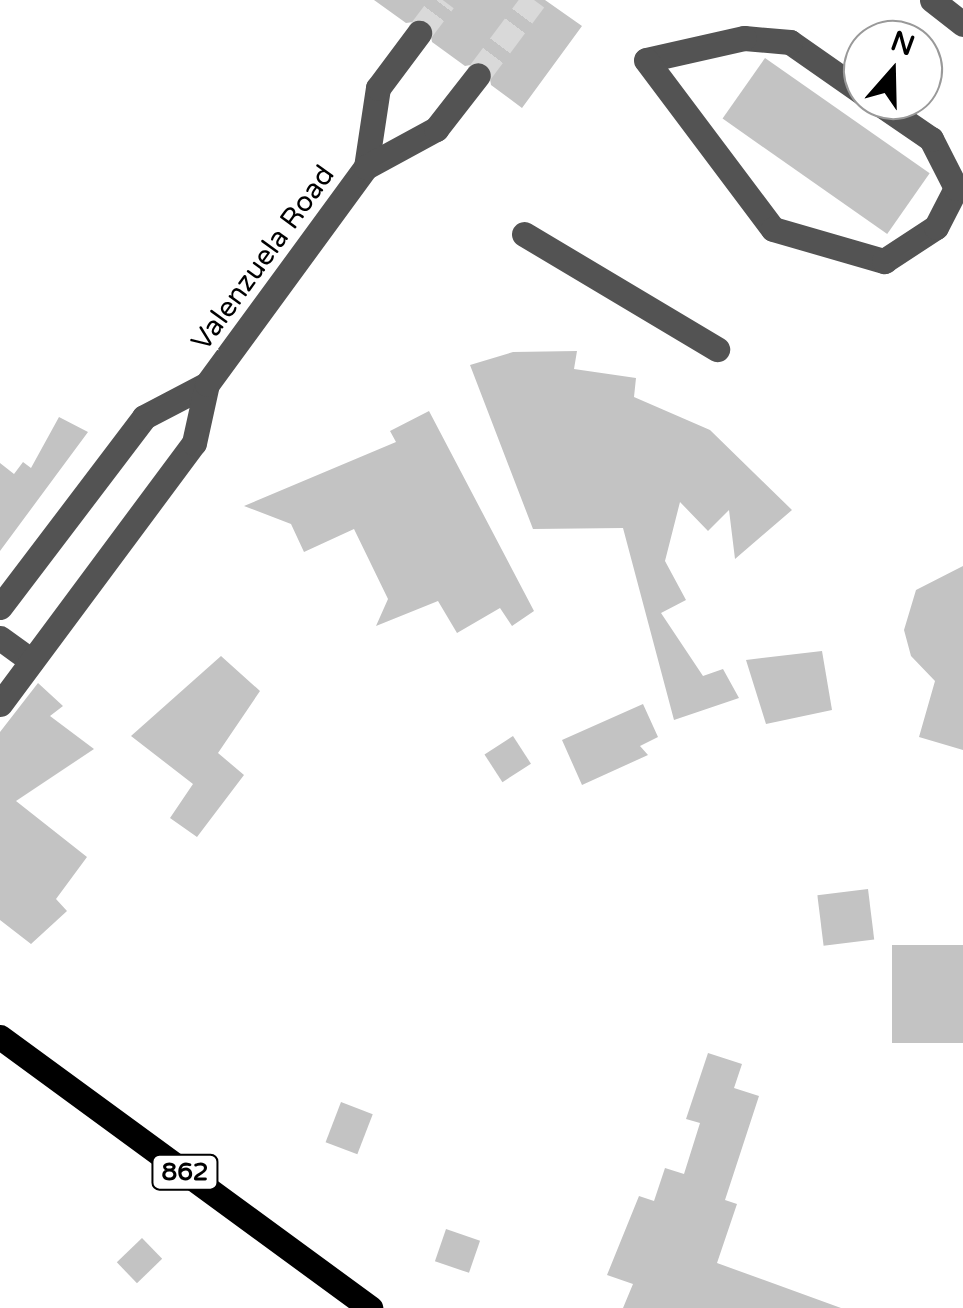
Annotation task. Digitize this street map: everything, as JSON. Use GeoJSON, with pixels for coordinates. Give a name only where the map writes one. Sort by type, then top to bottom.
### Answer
{"type":"FeatureCollection","features":[{"type":"Feature","properties":{"kind":"main road","name":"862"},"geometry":{"type":"LineString","coordinates":[[0,1036],[370,1308]]}},
{"type":"Feature","properties":{"kind":"street"},"geometry":{"type":"LineString","coordinates":[[932,0],[963,24]]}},
{"type":"Feature","properties":{"kind":"street"},"geometry":{"type":"LineString","coordinates":[[366,167],[378,88],[419,33]]}},
{"type":"Feature","properties":{"kind":"street"},"geometry":{"type":"LineString","coordinates":[[843,78],[790,42],[744,38],[646,60],[773,229],[884,262],[936,227],[956,188],[931,139],[903,120]]}},
{"type":"Feature","properties":{"kind":"street"},"geometry":{"type":"LineString","coordinates":[[366,167],[436,129],[478,75]]}},
{"type":"Feature","properties":{"kind":"street","name":"Valenzuela Road"},"geometry":{"type":"LineString","coordinates":[[0,704],[194,443],[208,384],[366,167]]}},
{"type":"Feature","properties":{"kind":"street"},"geometry":{"type":"LineString","coordinates":[[524,234],[717,349]]}},
{"type":"Feature","properties":{"kind":"street","name":"Valenzuela Road"},"geometry":{"type":"LineString","coordinates":[[0,607],[144,417],[208,384]]}},
{"type":"Feature","properties":{"kind":"street"},"geometry":{"type":"LineString","coordinates":[[0,638],[32,661]]}},
{"type":"Feature","properties":{"kind":"building"},"geometry":{"type":"Polygon","coordinates":[[[374,0],[545,0],[582,26],[522,108],[491,85],[487,62],[465,66],[432,42],[428,20],[406,23],[374,0]]]}},
{"type":"Feature","properties":{"kind":"building"},"geometry":{"type":"Polygon","coordinates":[[[765,58],[843,113],[843,120],[854,120],[930,173],[887,234],[723,119],[765,58]]]}},
{"type":"Feature","properties":{"kind":"building"},"geometry":{"type":"Polygon","coordinates":[[[577,351],[574,369],[636,378],[634,397],[710,430],[792,510],[735,559],[729,510],[708,531],[680,502],[665,561],[686,600],[661,613],[703,676],[723,669],[739,698],[674,720],[623,528],[533,529],[470,365],[513,352],[577,351]]]}},
{"type":"Feature","properties":{"kind":"building"},"geometry":{"type":"Polygon","coordinates":[[[429,411],[534,611],[512,626],[500,608],[457,633],[438,601],[376,626],[388,599],[354,529],[304,552],[291,524],[244,506],[396,442],[390,431],[429,411]]]}},
{"type":"Feature","properties":{"kind":"building"},"geometry":{"type":"Polygon","coordinates":[[[59,417],[88,432],[0,551],[0,463],[14,474],[23,462],[31,468],[59,417]]]}},
{"type":"Feature","properties":{"kind":"building"},"geometry":{"type":"Polygon","coordinates":[[[963,566],[963,750],[919,737],[935,681],[911,656],[904,630],[916,590],[963,566]]]}},
{"type":"Feature","properties":{"kind":"building"},"geometry":{"type":"Polygon","coordinates":[[[822,651],[832,710],[766,724],[746,660],[822,651]]]}},
{"type":"Feature","properties":{"kind":"building"},"geometry":{"type":"Polygon","coordinates":[[[221,656],[260,691],[218,753],[244,775],[197,837],[170,818],[193,784],[131,736],[221,656]]]}},
{"type":"Feature","properties":{"kind":"building"},"geometry":{"type":"Polygon","coordinates":[[[38,683],[63,706],[50,716],[94,749],[16,801],[87,857],[56,899],[67,911],[31,944],[0,920],[0,732],[38,683]]]}},
{"type":"Feature","properties":{"kind":"building"},"geometry":{"type":"Polygon","coordinates":[[[643,704],[658,737],[640,746],[648,755],[582,785],[562,740],[643,704]]]}},
{"type":"Feature","properties":{"kind":"building"},"geometry":{"type":"Polygon","coordinates":[[[513,736],[531,764],[502,782],[484,755],[513,736]]]}},
{"type":"Feature","properties":{"kind":"building"},"geometry":{"type":"Polygon","coordinates":[[[868,889],[874,940],[824,946],[817,895],[868,889]]]}},
{"type":"Feature","properties":{"kind":"building"},"geometry":{"type":"Polygon","coordinates":[[[892,945],[963,945],[963,1043],[892,1043],[892,945]]]}},
{"type":"Feature","properties":{"kind":"building"},"geometry":{"type":"Polygon","coordinates":[[[708,1053],[742,1064],[734,1088],[759,1096],[725,1200],[737,1204],[717,1263],[841,1308],[623,1308],[633,1284],[607,1275],[639,1196],[654,1201],[665,1168],[684,1174],[700,1123],[686,1119],[708,1053]]]}},
{"type":"Feature","properties":{"kind":"building"},"geometry":{"type":"Polygon","coordinates":[[[341,1102],[373,1114],[357,1154],[326,1142],[341,1102]]]}},
{"type":"Feature","properties":{"kind":"building"},"geometry":{"type":"Polygon","coordinates":[[[446,1229],[480,1241],[469,1273],[435,1261],[446,1229]]]}},
{"type":"Feature","properties":{"kind":"building"},"geometry":{"type":"Polygon","coordinates":[[[142,1238],[162,1259],[137,1283],[117,1262],[142,1238]]]}},
{"type":"Feature","properties":{"kind":"tunnel"},"geometry":{"type":"LineString","coordinates":[[419,33],[444,0]]}},
{"type":"Feature","properties":{"kind":"tunnel"},"geometry":{"type":"LineString","coordinates":[[478,75],[534,0]]}}]}
